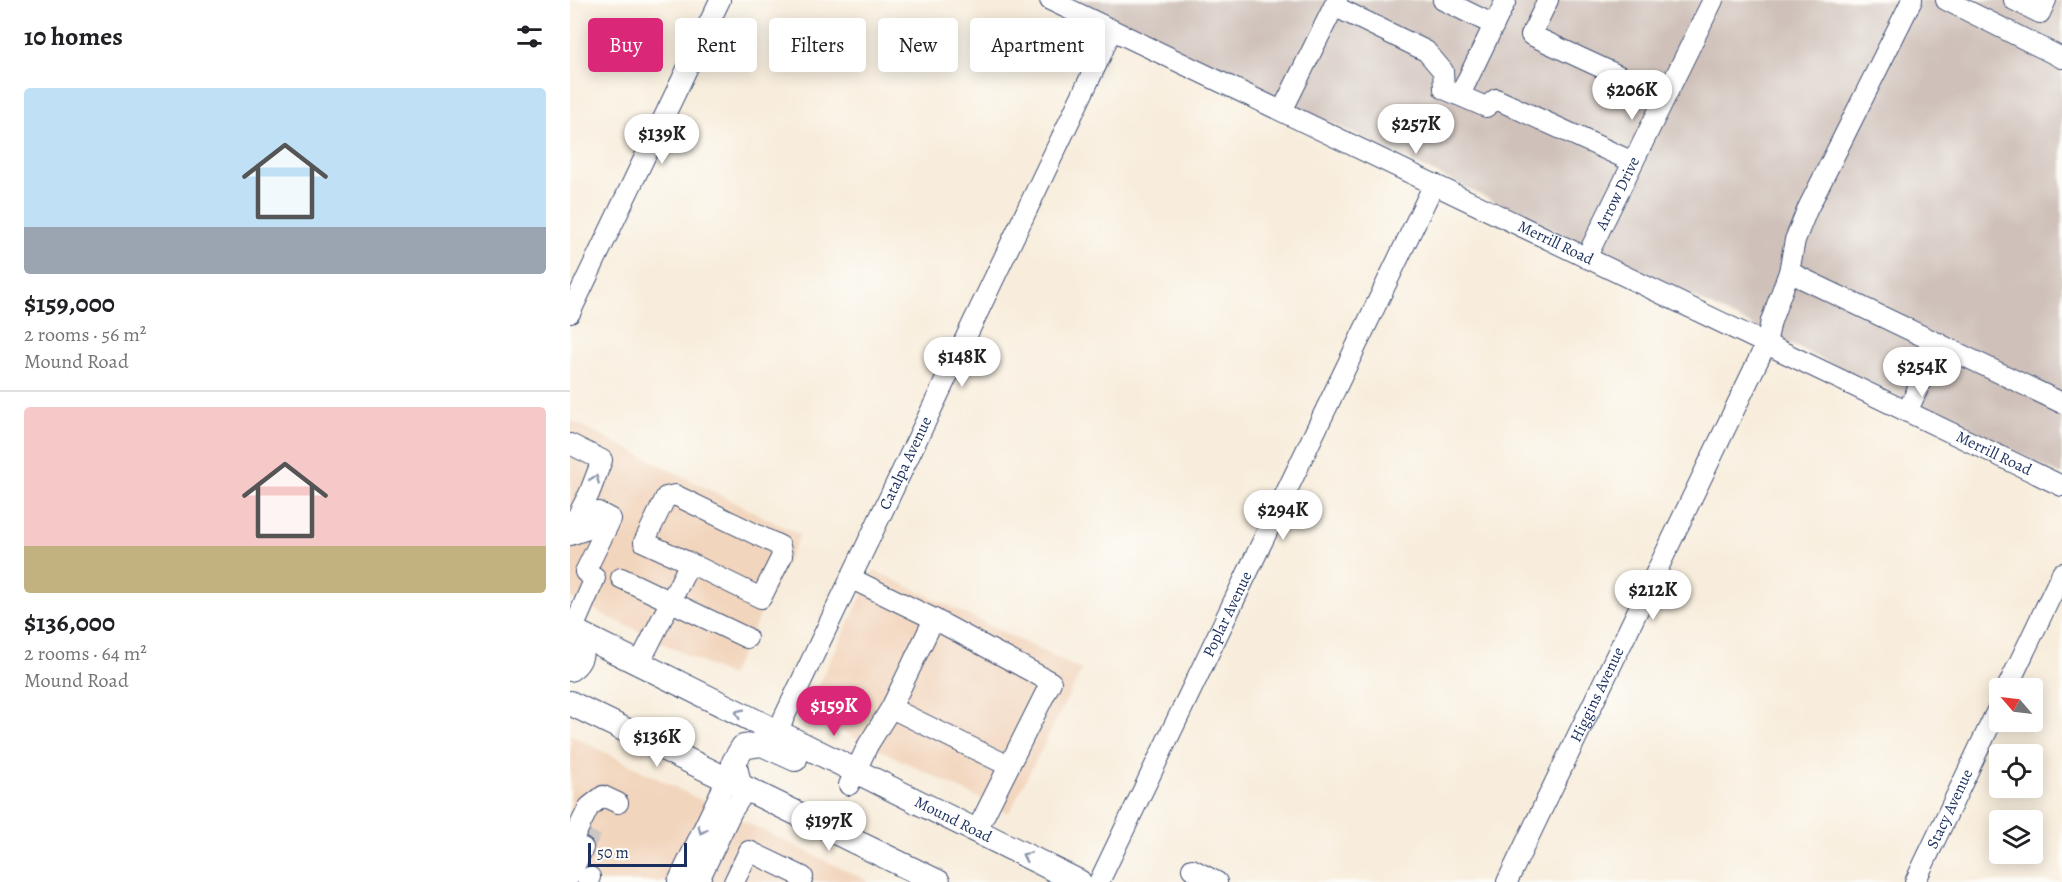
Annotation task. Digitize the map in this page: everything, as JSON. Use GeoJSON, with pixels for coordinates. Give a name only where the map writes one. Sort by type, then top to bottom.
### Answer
{"type":"FeatureCollection","features":[{"type":"Feature","properties":{"kind":"main road"},"geometry":{"type":"LineString","coordinates":[[571,630],[777,732],[853,779]]}},
{"type":"Feature","properties":{"kind":"main road"},"geometry":{"type":"LineString","coordinates":[[570,669],[580,658],[581,647],[571,630]]}},
{"type":"Feature","properties":{"kind":"main road"},"geometry":{"type":"LineString","coordinates":[[570,702],[938,882]]}},
{"type":"Feature","properties":{"kind":"main road"},"geometry":{"type":"LineString","coordinates":[[738,784],[735,769],[737,754],[742,747],[754,743],[772,747],[853,779]]}},
{"type":"Feature","properties":{"kind":"main road","name":"Mound Road"},"geometry":{"type":"LineString","coordinates":[[853,779],[909,814],[941,814],[1079,882]]}},
{"type":"Feature","properties":{"kind":"street"},"geometry":{"type":"LineString","coordinates":[[570,313],[720,0]]}},
{"type":"Feature","properties":{"kind":"street","name":"Merrill Road"},"geometry":{"type":"LineString","coordinates":[[1050,0],[2062,486]]}},
{"type":"Feature","properties":{"kind":"street"},"geometry":{"type":"LineString","coordinates":[[1443,0],[1494,25]]}},
{"type":"Feature","properties":{"kind":"street"},"geometry":{"type":"LineString","coordinates":[[1460,95],[1506,0]]}},
{"type":"Feature","properties":{"kind":"street"},"geometry":{"type":"LineString","coordinates":[[1548,0],[1531,35],[1665,97]]}},
{"type":"Feature","properties":{"kind":"street","name":"Arrow Drive"},"geometry":{"type":"LineString","coordinates":[[1586,258],[1713,0]]}},
{"type":"Feature","properties":{"kind":"street","name":"Higgins Avenue"},"geometry":{"type":"LineString","coordinates":[[1507,882],[1766,344],[1770,321],[1789,272],[1795,240],[1807,210],[1912,0]]}},
{"type":"Feature","properties":{"kind":"street"},"geometry":{"type":"LineString","coordinates":[[1946,0],[2062,58]]}},
{"type":"Feature","properties":{"kind":"street"},"geometry":{"type":"LineString","coordinates":[[2014,0],[2040,13],[2046,0]]}},
{"type":"Feature","properties":{"kind":"street"},"geometry":{"type":"LineString","coordinates":[[1282,111],[1335,3],[1426,51],[1443,71],[1444,89],[1486,106],[1496,99],[1633,162]]}},
{"type":"Feature","properties":{"kind":"street","name":"Catalpa Avenue"},"geometry":{"type":"LineString","coordinates":[[777,732],[1111,30]]}},
{"type":"Feature","properties":{"kind":"street","name":"Poplar Avenue"},"geometry":{"type":"LineString","coordinates":[[1099,882],[1434,184]]}},
{"type":"Feature","properties":{"kind":"street"},"geometry":{"type":"LineString","coordinates":[[1789,272],[2062,403]]}},
{"type":"Feature","properties":{"kind":"street"},"geometry":{"type":"LineString","coordinates":[[1907,412],[1939,343]]}},
{"type":"Feature","properties":{"kind":"street"},"geometry":{"type":"LineString","coordinates":[[570,444],[602,460],[589,494],[570,530]]}},
{"type":"Feature","properties":{"kind":"street"},"geometry":{"type":"LineString","coordinates":[[675,495],[780,546],[782,556],[761,598],[690,563],[644,542],[666,497],[675,495]]}},
{"type":"Feature","properties":{"kind":"street"},"geometry":{"type":"LineString","coordinates":[[570,535],[588,529],[598,512],[611,519],[585,572],[595,578],[571,630]]}},
{"type":"Feature","properties":{"kind":"street"},"geometry":{"type":"LineString","coordinates":[[639,664],[690,563]]}},
{"type":"Feature","properties":{"kind":"street"},"geometry":{"type":"LineString","coordinates":[[2012,678],[2062,573]]}},
{"type":"Feature","properties":{"kind":"street"},"geometry":{"type":"LineString","coordinates":[[621,578],[747,638]]}},
{"type":"Feature","properties":{"kind":"street"},"geometry":{"type":"LineString","coordinates":[[850,578],[934,619],[1051,682],[976,832]]}},
{"type":"Feature","properties":{"kind":"street"},"geometry":{"type":"LineString","coordinates":[[853,779],[868,745],[891,708],[934,619]]}},
{"type":"Feature","properties":{"kind":"street"},"geometry":{"type":"LineString","coordinates":[[891,708],[1009,766]]}},
{"type":"Feature","properties":{"kind":"street","name":"Stacy Avenue"},"geometry":{"type":"LineString","coordinates":[[1914,882],[1989,727]]}},
{"type":"Feature","properties":{"kind":"street"},"geometry":{"type":"LineString","coordinates":[[678,882],[738,784]]}},
{"type":"Feature","properties":{"kind":"street"},"geometry":{"type":"LineString","coordinates":[[698,882],[732,811],[738,784]]}},
{"type":"Feature","properties":{"kind":"street"},"geometry":{"type":"LineString","coordinates":[[579,843],[580,876]]}},
{"type":"Feature","properties":{"kind":"street"},"geometry":{"type":"LineString","coordinates":[[734,882],[749,851],[803,877],[801,882]]}},
{"type":"Feature","properties":{"kind":"street"},"geometry":{"type":"LineString","coordinates":[[1192,869],[1217,882]]}},
{"type":"Feature","properties":{"kind":"shaded area"},"geometry":{"type":"Polygon","coordinates":[[[1074,0],[2062,0],[2062,475],[1344,129],[1074,0]]]}},
{"type":"Feature","properties":{"kind":"shaded area"},"geometry":{"type":"Polygon","coordinates":[[[570,420],[800,535],[730,676],[570,598],[570,420]]]}},
{"type":"Feature","properties":{"kind":"shaded area"},"geometry":{"type":"Polygon","coordinates":[[[874,570],[1082,670],[1009,813],[805,713],[874,570]]]}},
{"type":"Feature","properties":{"kind":"shaded area"},"geometry":{"type":"Polygon","coordinates":[[[570,735],[739,819],[870,882],[570,882],[570,735]]]}},
{"type":"Feature","properties":{"kind":"tunnel"},"geometry":{"type":"LineString","coordinates":[[583,848],[592,831]]}}]}
